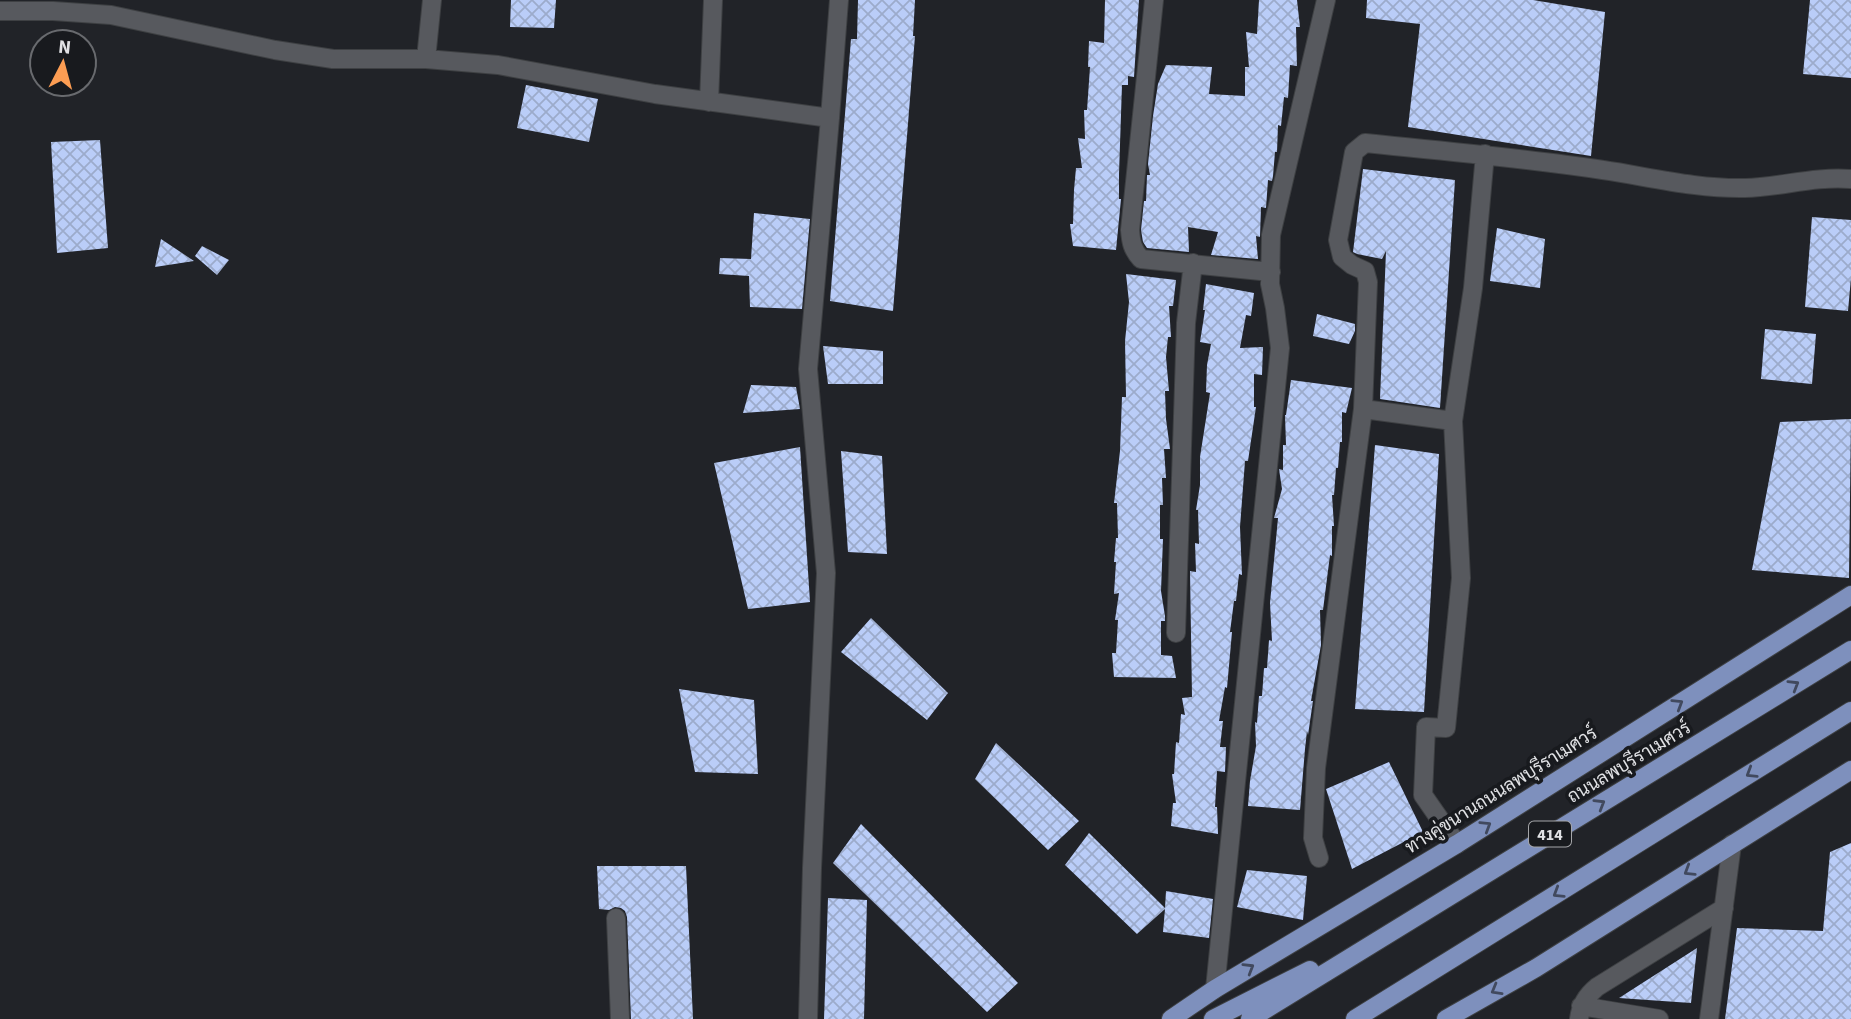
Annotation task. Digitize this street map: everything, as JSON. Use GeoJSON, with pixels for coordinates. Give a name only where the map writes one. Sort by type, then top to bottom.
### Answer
{"type":"FeatureCollection","features":[{"type":"Feature","properties":{"kind":"main road","name":"ทางคู่ขนานถนนลพบุรีราเมศวร์"},"geometry":{"type":"LineString","coordinates":[[1171,1019],[1215,989],[1457,844],[1851,595]]}},
{"type":"Feature","properties":{"kind":"main road","name":"ถนนลพบุรีราเมศวร์"},"geometry":{"type":"LineString","coordinates":[[1250,1019],[1851,650]]}},
{"type":"Feature","properties":{"kind":"main road"},"geometry":{"type":"LineString","coordinates":[[1355,1019],[1851,712]]}},
{"type":"Feature","properties":{"kind":"main road"},"geometry":{"type":"LineString","coordinates":[[1446,1019],[1536,968],[1851,770]]}},
{"type":"Feature","properties":{"kind":"main road"},"geometry":{"type":"LineString","coordinates":[[1213,1019],[1419,915]]}},
{"type":"Feature","properties":{"kind":"street"},"geometry":{"type":"LineString","coordinates":[[426,59],[432,0]]}},
{"type":"Feature","properties":{"kind":"street"},"geometry":{"type":"LineString","coordinates":[[709,102],[713,0]]}},
{"type":"Feature","properties":{"kind":"street"},"geometry":{"type":"LineString","coordinates":[[808,1019],[812,855],[825,573],[808,369],[839,0]]}},
{"type":"Feature","properties":{"kind":"street"},"geometry":{"type":"LineString","coordinates":[[1154,0],[1130,230],[1131,244],[1141,259],[1271,272]]}},
{"type":"Feature","properties":{"kind":"street"},"geometry":{"type":"LineString","coordinates":[[1215,989],[1280,348],[1270,284],[1271,235],[1326,0]]}},
{"type":"Feature","properties":{"kind":"street"},"geometry":{"type":"LineString","coordinates":[[0,11],[54,5],[275,50],[333,59],[426,59],[498,65],[655,94],[830,118]]}},
{"type":"Feature","properties":{"kind":"street"},"geometry":{"type":"LineString","coordinates":[[1319,858],[1312,838],[1316,768],[1363,409],[1368,282],[1365,271],[1342,257],[1338,240],[1354,152],[1365,143],[1485,154],[1688,184],[1745,188],[1801,180],[1851,179]]}},
{"type":"Feature","properties":{"kind":"street"},"geometry":{"type":"LineString","coordinates":[[1457,844],[1423,795],[1426,727],[1446,727],[1461,578],[1453,421],[1473,288],[1485,154]]}},
{"type":"Feature","properties":{"kind":"street"},"geometry":{"type":"LineString","coordinates":[[1176,634],[1185,323],[1193,263]]}},
{"type":"Feature","properties":{"kind":"street"},"geometry":{"type":"LineString","coordinates":[[1363,409],[1453,421]]}},
{"type":"Feature","properties":{"kind":"street"},"geometry":{"type":"LineString","coordinates":[[1709,1019],[1732,844]]}},
{"type":"Feature","properties":{"kind":"street"},"geometry":{"type":"LineString","coordinates":[[1659,1019],[1580,1013],[1588,995],[1597,987],[1724,908]]}},
{"type":"Feature","properties":{"kind":"street"},"geometry":{"type":"LineString","coordinates":[[616,918],[620,1019]]}},
{"type":"Feature","properties":{"kind":"building"},"geometry":{"type":"Polygon","coordinates":[[[511,0],[556,0],[554,28],[510,27],[511,0]]]}},
{"type":"Feature","properties":{"kind":"building"},"geometry":{"type":"Polygon","coordinates":[[[858,0],[915,0],[915,36],[893,311],[830,301],[851,39],[857,39],[858,0]]]}},
{"type":"Feature","properties":{"kind":"building"},"geometry":{"type":"Polygon","coordinates":[[[1105,0],[1139,0],[1134,77],[1128,76],[1128,85],[1122,85],[1119,174],[1121,199],[1116,250],[1073,246],[1070,224],[1073,224],[1076,168],[1082,168],[1078,138],[1085,139],[1084,110],[1087,110],[1089,41],[1104,43],[1105,0]]]}},
{"type":"Feature","properties":{"kind":"building"},"geometry":{"type":"Polygon","coordinates":[[[1259,0],[1297,0],[1300,27],[1296,27],[1297,66],[1290,65],[1288,98],[1284,97],[1281,126],[1278,125],[1272,181],[1268,180],[1266,208],[1261,207],[1260,237],[1256,236],[1258,259],[1211,255],[1218,232],[1188,227],[1189,252],[1147,248],[1141,230],[1144,201],[1147,175],[1150,175],[1148,164],[1158,84],[1166,65],[1212,67],[1209,94],[1245,96],[1245,67],[1249,67],[1246,32],[1257,34],[1259,0]]]}},
{"type":"Feature","properties":{"kind":"building"},"geometry":{"type":"Polygon","coordinates":[[[1367,0],[1533,0],[1605,12],[1591,156],[1408,127],[1420,24],[1366,18],[1367,0]]]}},
{"type":"Feature","properties":{"kind":"building"},"geometry":{"type":"Polygon","coordinates":[[[1810,0],[1851,0],[1851,78],[1803,74],[1810,0]]]}},
{"type":"Feature","properties":{"kind":"building"},"geometry":{"type":"Polygon","coordinates":[[[526,85],[598,99],[589,142],[517,128],[526,85]]]}},
{"type":"Feature","properties":{"kind":"building"},"geometry":{"type":"Polygon","coordinates":[[[100,140],[108,248],[57,253],[51,142],[100,140]]]}},
{"type":"Feature","properties":{"kind":"building"},"geometry":{"type":"Polygon","coordinates":[[[1363,169],[1455,180],[1440,408],[1380,399],[1386,251],[1382,259],[1353,252],[1363,169]]]}},
{"type":"Feature","properties":{"kind":"building"},"geometry":{"type":"Polygon","coordinates":[[[754,213],[810,219],[802,309],[750,307],[749,276],[719,274],[720,258],[751,259],[754,213]]]}},
{"type":"Feature","properties":{"kind":"building"},"geometry":{"type":"Polygon","coordinates":[[[1812,217],[1851,220],[1848,311],[1805,307],[1812,217]]]}},
{"type":"Feature","properties":{"kind":"building"},"geometry":{"type":"Polygon","coordinates":[[[1497,228],[1545,239],[1540,288],[1490,281],[1497,228]]]}},
{"type":"Feature","properties":{"kind":"building"},"geometry":{"type":"Polygon","coordinates":[[[161,239],[194,261],[155,267],[161,239]]]}},
{"type":"Feature","properties":{"kind":"building"},"geometry":{"type":"Polygon","coordinates":[[[202,246],[229,260],[217,275],[195,256],[202,246]]]}},
{"type":"Feature","properties":{"kind":"building"},"geometry":{"type":"Polygon","coordinates":[[[1126,274],[1176,280],[1173,306],[1169,306],[1171,337],[1168,337],[1166,357],[1169,391],[1165,391],[1170,449],[1164,449],[1166,478],[1162,478],[1160,539],[1163,539],[1161,591],[1165,616],[1165,621],[1161,621],[1161,655],[1172,656],[1176,678],[1114,677],[1112,653],[1116,653],[1118,620],[1115,620],[1119,593],[1114,594],[1114,562],[1118,538],[1117,503],[1114,503],[1122,397],[1126,397],[1125,341],[1129,302],[1126,274]]]}},
{"type":"Feature","properties":{"kind":"building"},"geometry":{"type":"Polygon","coordinates":[[[1206,284],[1254,293],[1251,316],[1246,315],[1240,348],[1263,347],[1262,375],[1254,374],[1256,407],[1248,461],[1245,461],[1240,527],[1242,575],[1239,574],[1234,601],[1227,688],[1225,687],[1219,721],[1223,721],[1220,747],[1226,747],[1225,772],[1217,771],[1215,807],[1218,834],[1171,826],[1173,803],[1176,803],[1172,774],[1176,742],[1179,743],[1181,714],[1185,715],[1182,698],[1192,697],[1190,571],[1196,572],[1195,543],[1199,544],[1196,510],[1200,485],[1200,457],[1210,393],[1206,392],[1211,344],[1200,342],[1206,284]]]}},
{"type":"Feature","properties":{"kind":"building"},"geometry":{"type":"Polygon","coordinates":[[[1317,314],[1355,324],[1349,344],[1313,336],[1317,314]]]}},
{"type":"Feature","properties":{"kind":"building"},"geometry":{"type":"Polygon","coordinates":[[[1765,329],[1816,334],[1812,384],[1761,379],[1765,329]]]}},
{"type":"Feature","properties":{"kind":"building"},"geometry":{"type":"Polygon","coordinates":[[[823,346],[883,351],[883,384],[828,384],[823,346]]]}},
{"type":"Feature","properties":{"kind":"building"},"geometry":{"type":"Polygon","coordinates":[[[1291,380],[1352,388],[1346,413],[1342,412],[1342,442],[1332,495],[1332,556],[1330,555],[1323,610],[1320,610],[1321,645],[1308,735],[1307,731],[1300,810],[1248,806],[1256,746],[1255,722],[1257,723],[1259,696],[1262,696],[1264,668],[1267,668],[1269,640],[1272,641],[1270,603],[1278,518],[1274,518],[1282,489],[1279,469],[1283,470],[1285,415],[1291,380]]]}},
{"type":"Feature","properties":{"kind":"building"},"geometry":{"type":"Polygon","coordinates":[[[751,385],[796,387],[800,409],[743,413],[751,385]]]}},
{"type":"Feature","properties":{"kind":"building"},"geometry":{"type":"Polygon","coordinates":[[[1851,419],[1849,578],[1752,570],[1780,422],[1851,419]]]}},
{"type":"Feature","properties":{"kind":"building"},"geometry":{"type":"Polygon","coordinates":[[[1375,445],[1439,454],[1424,712],[1355,709],[1375,445]]]}},
{"type":"Feature","properties":{"kind":"building"},"geometry":{"type":"Polygon","coordinates":[[[800,447],[810,602],[748,609],[714,463],[800,447]]]}},
{"type":"Feature","properties":{"kind":"building"},"geometry":{"type":"Polygon","coordinates":[[[841,451],[882,456],[887,554],[848,552],[841,451]]]}},
{"type":"Feature","properties":{"kind":"building"},"geometry":{"type":"Polygon","coordinates":[[[871,618],[948,693],[927,720],[841,652],[871,618]]]}},
{"type":"Feature","properties":{"kind":"building"},"geometry":{"type":"Polygon","coordinates":[[[679,689],[754,700],[758,774],[695,772],[679,689]]]}},
{"type":"Feature","properties":{"kind":"building"},"geometry":{"type":"Polygon","coordinates":[[[996,743],[1079,821],[1048,850],[975,779],[996,743]]]}},
{"type":"Feature","properties":{"kind":"building"},"geometry":{"type":"Polygon","coordinates":[[[1389,762],[1423,832],[1352,869],[1326,789],[1389,762]]]}},
{"type":"Feature","properties":{"kind":"building"},"geometry":{"type":"Polygon","coordinates":[[[861,824],[1018,983],[987,1012],[833,863],[861,824]]]}},
{"type":"Feature","properties":{"kind":"building"},"geometry":{"type":"Polygon","coordinates":[[[1089,833],[1165,908],[1166,891],[1213,899],[1209,938],[1163,932],[1165,909],[1137,934],[1065,865],[1089,833]]]}},
{"type":"Feature","properties":{"kind":"building"},"geometry":{"type":"Polygon","coordinates":[[[1851,843],[1851,1019],[1725,1019],[1737,928],[1823,931],[1830,852],[1851,843]]]}},
{"type":"Feature","properties":{"kind":"building"},"geometry":{"type":"Polygon","coordinates":[[[597,866],[686,866],[693,1019],[631,1019],[627,917],[621,908],[599,909],[597,866]]]}},
{"type":"Feature","properties":{"kind":"building"},"geometry":{"type":"Polygon","coordinates":[[[1247,870],[1307,876],[1303,920],[1237,907],[1247,870]]]}},
{"type":"Feature","properties":{"kind":"building"},"geometry":{"type":"Polygon","coordinates":[[[828,898],[867,900],[864,1019],[824,1019],[828,898]]]}},
{"type":"Feature","properties":{"kind":"building"},"geometry":{"type":"Polygon","coordinates":[[[1697,948],[1691,1003],[1619,998],[1697,948]]]}}]}
